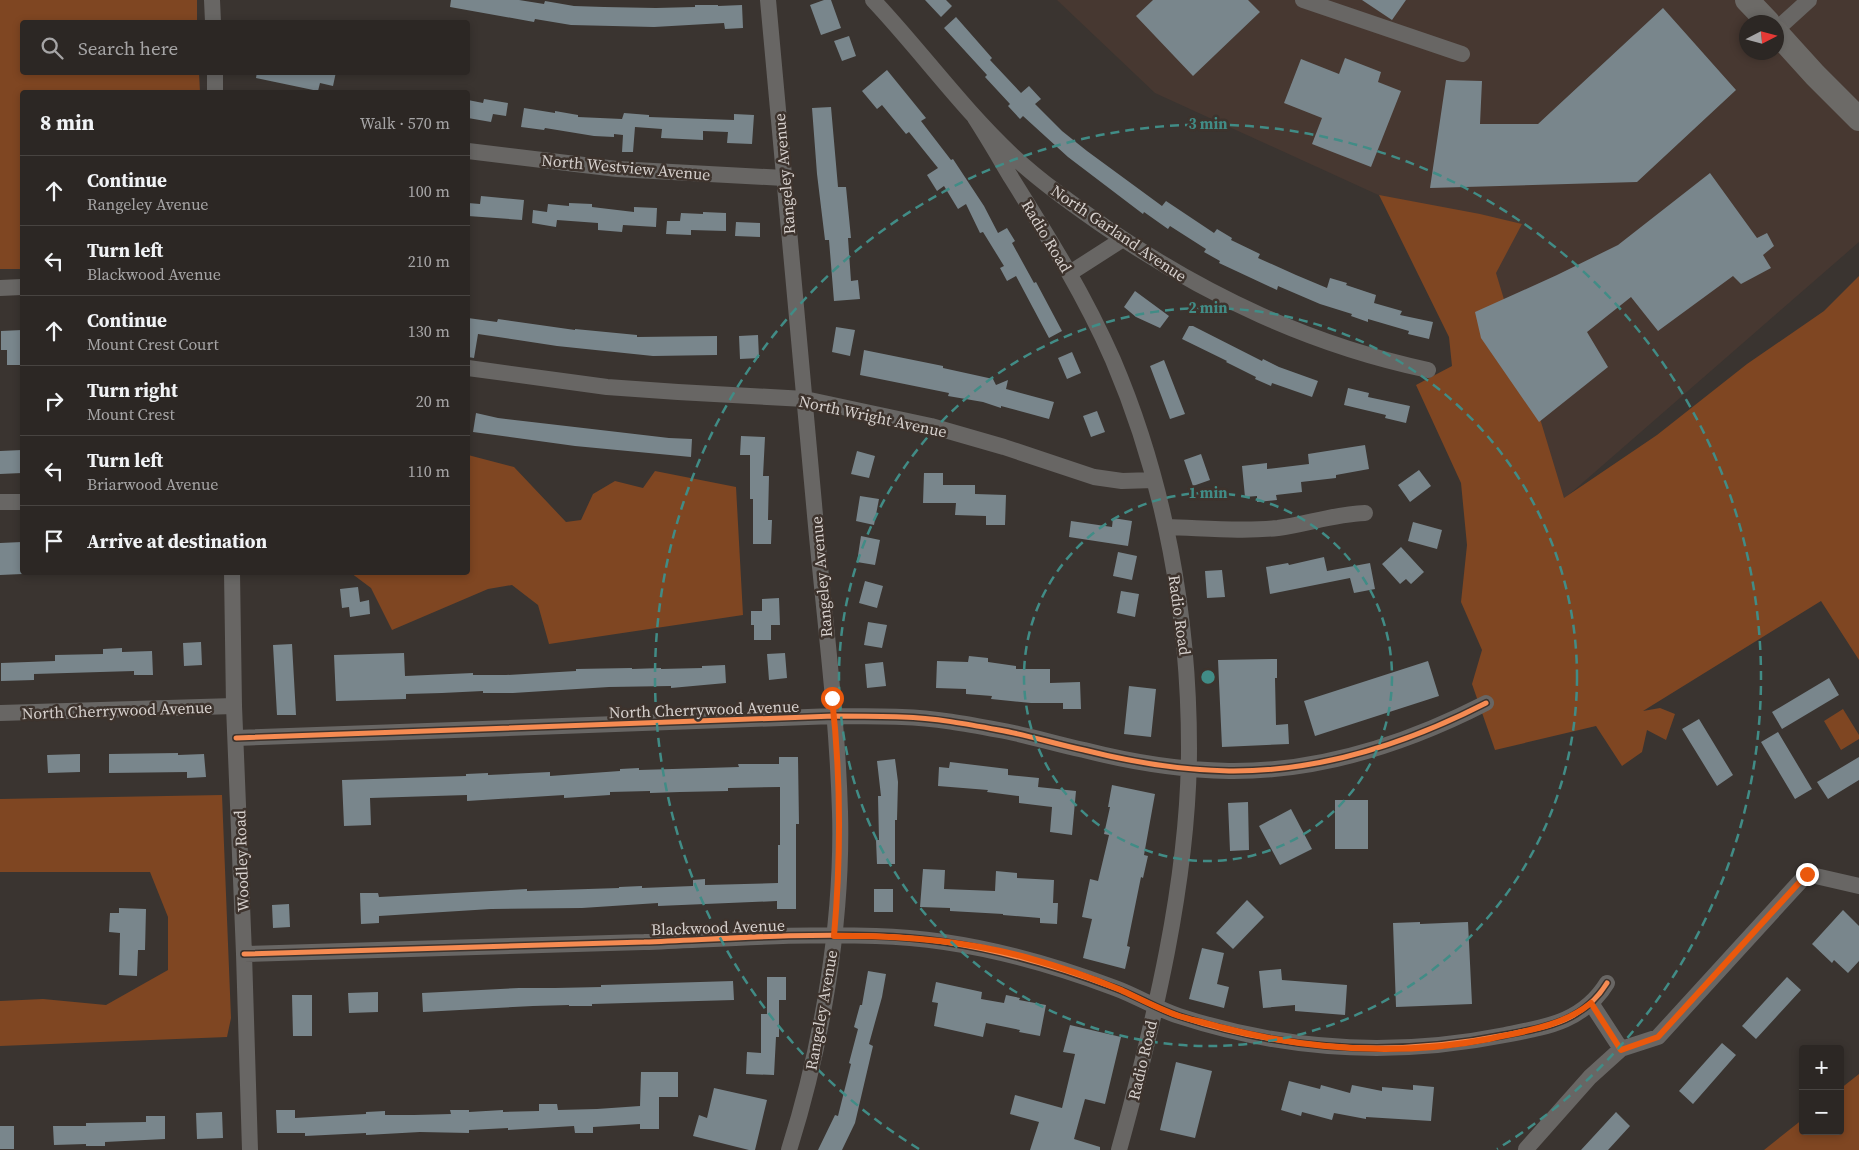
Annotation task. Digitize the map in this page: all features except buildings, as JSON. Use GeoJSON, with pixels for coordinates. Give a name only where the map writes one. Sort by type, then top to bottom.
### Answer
{"type":"FeatureCollection","features":[{"type":"Feature","properties":{"kind":"main road"},"geometry":{"type":"LineString","coordinates":[[1747,0],[1761,15]]}},
{"type":"Feature","properties":{"kind":"main road"},"geometry":{"type":"LineString","coordinates":[[1784,40],[1815,75],[1859,119]]}},
{"type":"Feature","properties":{"kind":"street"},"geometry":{"type":"LineString","coordinates":[[212,0],[213,20]]}},
{"type":"Feature","properties":{"kind":"street","name":"Rangeley Avenue"},"geometry":{"type":"LineString","coordinates":[[768,0],[834,716],[840,814],[837,898],[828,984],[812,1064],[799,1119],[789,1150]]}},
{"type":"Feature","properties":{"kind":"street","name":"North Garland Avenue"},"geometry":{"type":"LineString","coordinates":[[873,0],[975,118],[1038,177],[1123,239],[1194,283],[1258,316],[1334,345],[1392,362],[1428,370]]}},
{"type":"Feature","properties":{"kind":"street"},"geometry":{"type":"LineString","coordinates":[[1303,0],[1462,54]]}},
{"type":"Feature","properties":{"kind":"street"},"geometry":{"type":"LineString","coordinates":[[1784,23],[1809,0]]}},
{"type":"Feature","properties":{"kind":"street"},"geometry":{"type":"LineString","coordinates":[[215,75],[216,90]]}},
{"type":"Feature","properties":{"kind":"street","name":"Radio Road"},"geometry":{"type":"LineString","coordinates":[[975,118],[1070,273],[1084,298],[1113,362],[1139,430],[1167,527],[1180,610],[1188,675],[1188,768],[1178,888],[1155,1006],[1119,1150]]}},
{"type":"Feature","properties":{"kind":"street","name":"North Westview Avenue"},"geometry":{"type":"LineString","coordinates":[[470,151],[618,169],[784,178]]}},
{"type":"Feature","properties":{"kind":"street"},"geometry":{"type":"LineString","coordinates":[[1070,273],[1123,239]]}},
{"type":"Feature","properties":{"kind":"street"},"geometry":{"type":"LineString","coordinates":[[0,288],[20,287]]}},
{"type":"Feature","properties":{"kind":"street","name":"North Wright Avenue"},"geometry":{"type":"LineString","coordinates":[[470,368],[607,386],[805,399],[931,426],[1004,447],[1094,477],[1122,481],[1154,480]]}},
{"type":"Feature","properties":{"kind":"street"},"geometry":{"type":"LineString","coordinates":[[0,502],[20,502]]}},
{"type":"Feature","properties":{"kind":"street"},"geometry":{"type":"LineString","coordinates":[[1167,527],[1279,528],[1344,514],[1365,514]]}},
{"type":"Feature","properties":{"kind":"street","name":"Woodley Road"},"geometry":{"type":"LineString","coordinates":[[232,575],[234,706],[250,1150]]}},
{"type":"Feature","properties":{"kind":"street","name":"North Cherrywood Avenue"},"geometry":{"type":"LineString","coordinates":[[236,738],[834,716],[902,717],[944,720],[1000,730],[1124,759],[1188,768],[1230,771],[1264,769],[1355,755],[1432,729],[1486,703]]}},
{"type":"Feature","properties":{"kind":"street","name":"North Cherrywood Avenue"},"geometry":{"type":"LineString","coordinates":[[0,713],[234,706]]}},
{"type":"Feature","properties":{"kind":"street"},"geometry":{"type":"LineString","coordinates":[[1526,1149],[1590,1077],[1621,1050],[1658,1037],[1807,874],[1859,886]]}},
{"type":"Feature","properties":{"kind":"street","name":"Blackwood Avenue"},"geometry":{"type":"LineString","coordinates":[[244,954],[834,936],[926,939],[1023,957],[1111,986],[1155,1006],[1189,1018],[1254,1036],[1350,1049],[1423,1047],[1472,1042],[1544,1028],[1578,1014],[1591,1003],[1607,983]]}},
{"type":"Feature","properties":{"kind":"street"},"geometry":{"type":"LineString","coordinates":[[1591,1003],[1621,1050]]}},
{"type":"Feature","properties":{"kind":"shaded area"},"geometry":{"type":"Polygon","coordinates":[[[0,0],[197,0],[197,20],[20,20],[20,75],[199,75],[200,90],[20,90],[20,269],[0,269],[0,0]]]}},
{"type":"Feature","properties":{"kind":"shaded area"},"geometry":{"type":"Polygon","coordinates":[[[1057,0],[1859,0],[1859,242],[1564,499],[1444,225],[1155,93],[1057,0]]]}},
{"type":"Feature","properties":{"kind":"shaded area"},"geometry":{"type":"Polygon","coordinates":[[[1379,195],[1522,224],[1496,273],[1564,498],[1657,435],[1747,364],[1824,311],[1859,276],[1859,660],[1821,601],[1643,711],[1660,708],[1675,714],[1666,740],[1647,730],[1642,752],[1622,766],[1596,726],[1495,750],[1472,684],[1482,650],[1461,602],[1467,545],[1461,483],[1416,385],[1452,366],[1449,337],[1379,195]]]}},
{"type":"Feature","properties":{"kind":"shaded area"},"geometry":{"type":"Polygon","coordinates":[[[470,456],[514,467],[566,522],[581,520],[593,494],[615,481],[643,488],[655,471],[736,487],[743,615],[549,644],[538,605],[512,585],[488,589],[392,630],[371,588],[354,575],[470,575],[470,456]]]}},
{"type":"Feature","properties":{"kind":"shaded area"},"geometry":{"type":"Polygon","coordinates":[[[1843,709],[1859,735],[1859,739],[1841,750],[1824,721],[1843,709]]]}},
{"type":"Feature","properties":{"kind":"shaded area"},"geometry":{"type":"Polygon","coordinates":[[[222,795],[231,1018],[227,1037],[0,1046],[0,1001],[43,999],[106,1005],[168,970],[168,917],[150,872],[0,872],[0,799],[222,795]]]}},
{"type":"Feature","properties":{"kind":"shaded area"},"geometry":{"type":"Polygon","coordinates":[[[1859,1074],[1859,1150],[1764,1150],[1799,1122],[1799,1135],[1844,1135],[1844,1086],[1859,1074]]]}},
{"type":"Feature","properties":{"kind":"cycle path"},"geometry":{"type":"LineString","coordinates":[[236,738],[834,716],[893,717],[939,720],[1020,734],[1156,765],[1229,771],[1296,767],[1362,753],[1425,731],[1486,703]]}},
{"type":"Feature","properties":{"kind":"cycle path"},"geometry":{"type":"LineString","coordinates":[[244,954],[789,936],[847,935],[907,938],[967,946],[1027,959],[1123,991],[1171,1013],[1219,1028],[1300,1043],[1382,1048],[1464,1042],[1549,1025],[1562,1021],[1587,1006],[1607,983]]}},
{"type":"Feature","properties":{"kind":"route"},"geometry":{"type":"LineString","coordinates":[[832,698],[840,814],[834,936],[926,939],[1023,957],[1074,972],[1179,1016],[1254,1036],[1301,1044],[1350,1049],[1423,1047],[1472,1042],[1544,1028],[1578,1014],[1591,1003],[1621,1050],[1658,1037],[1807,874]]}}]}
